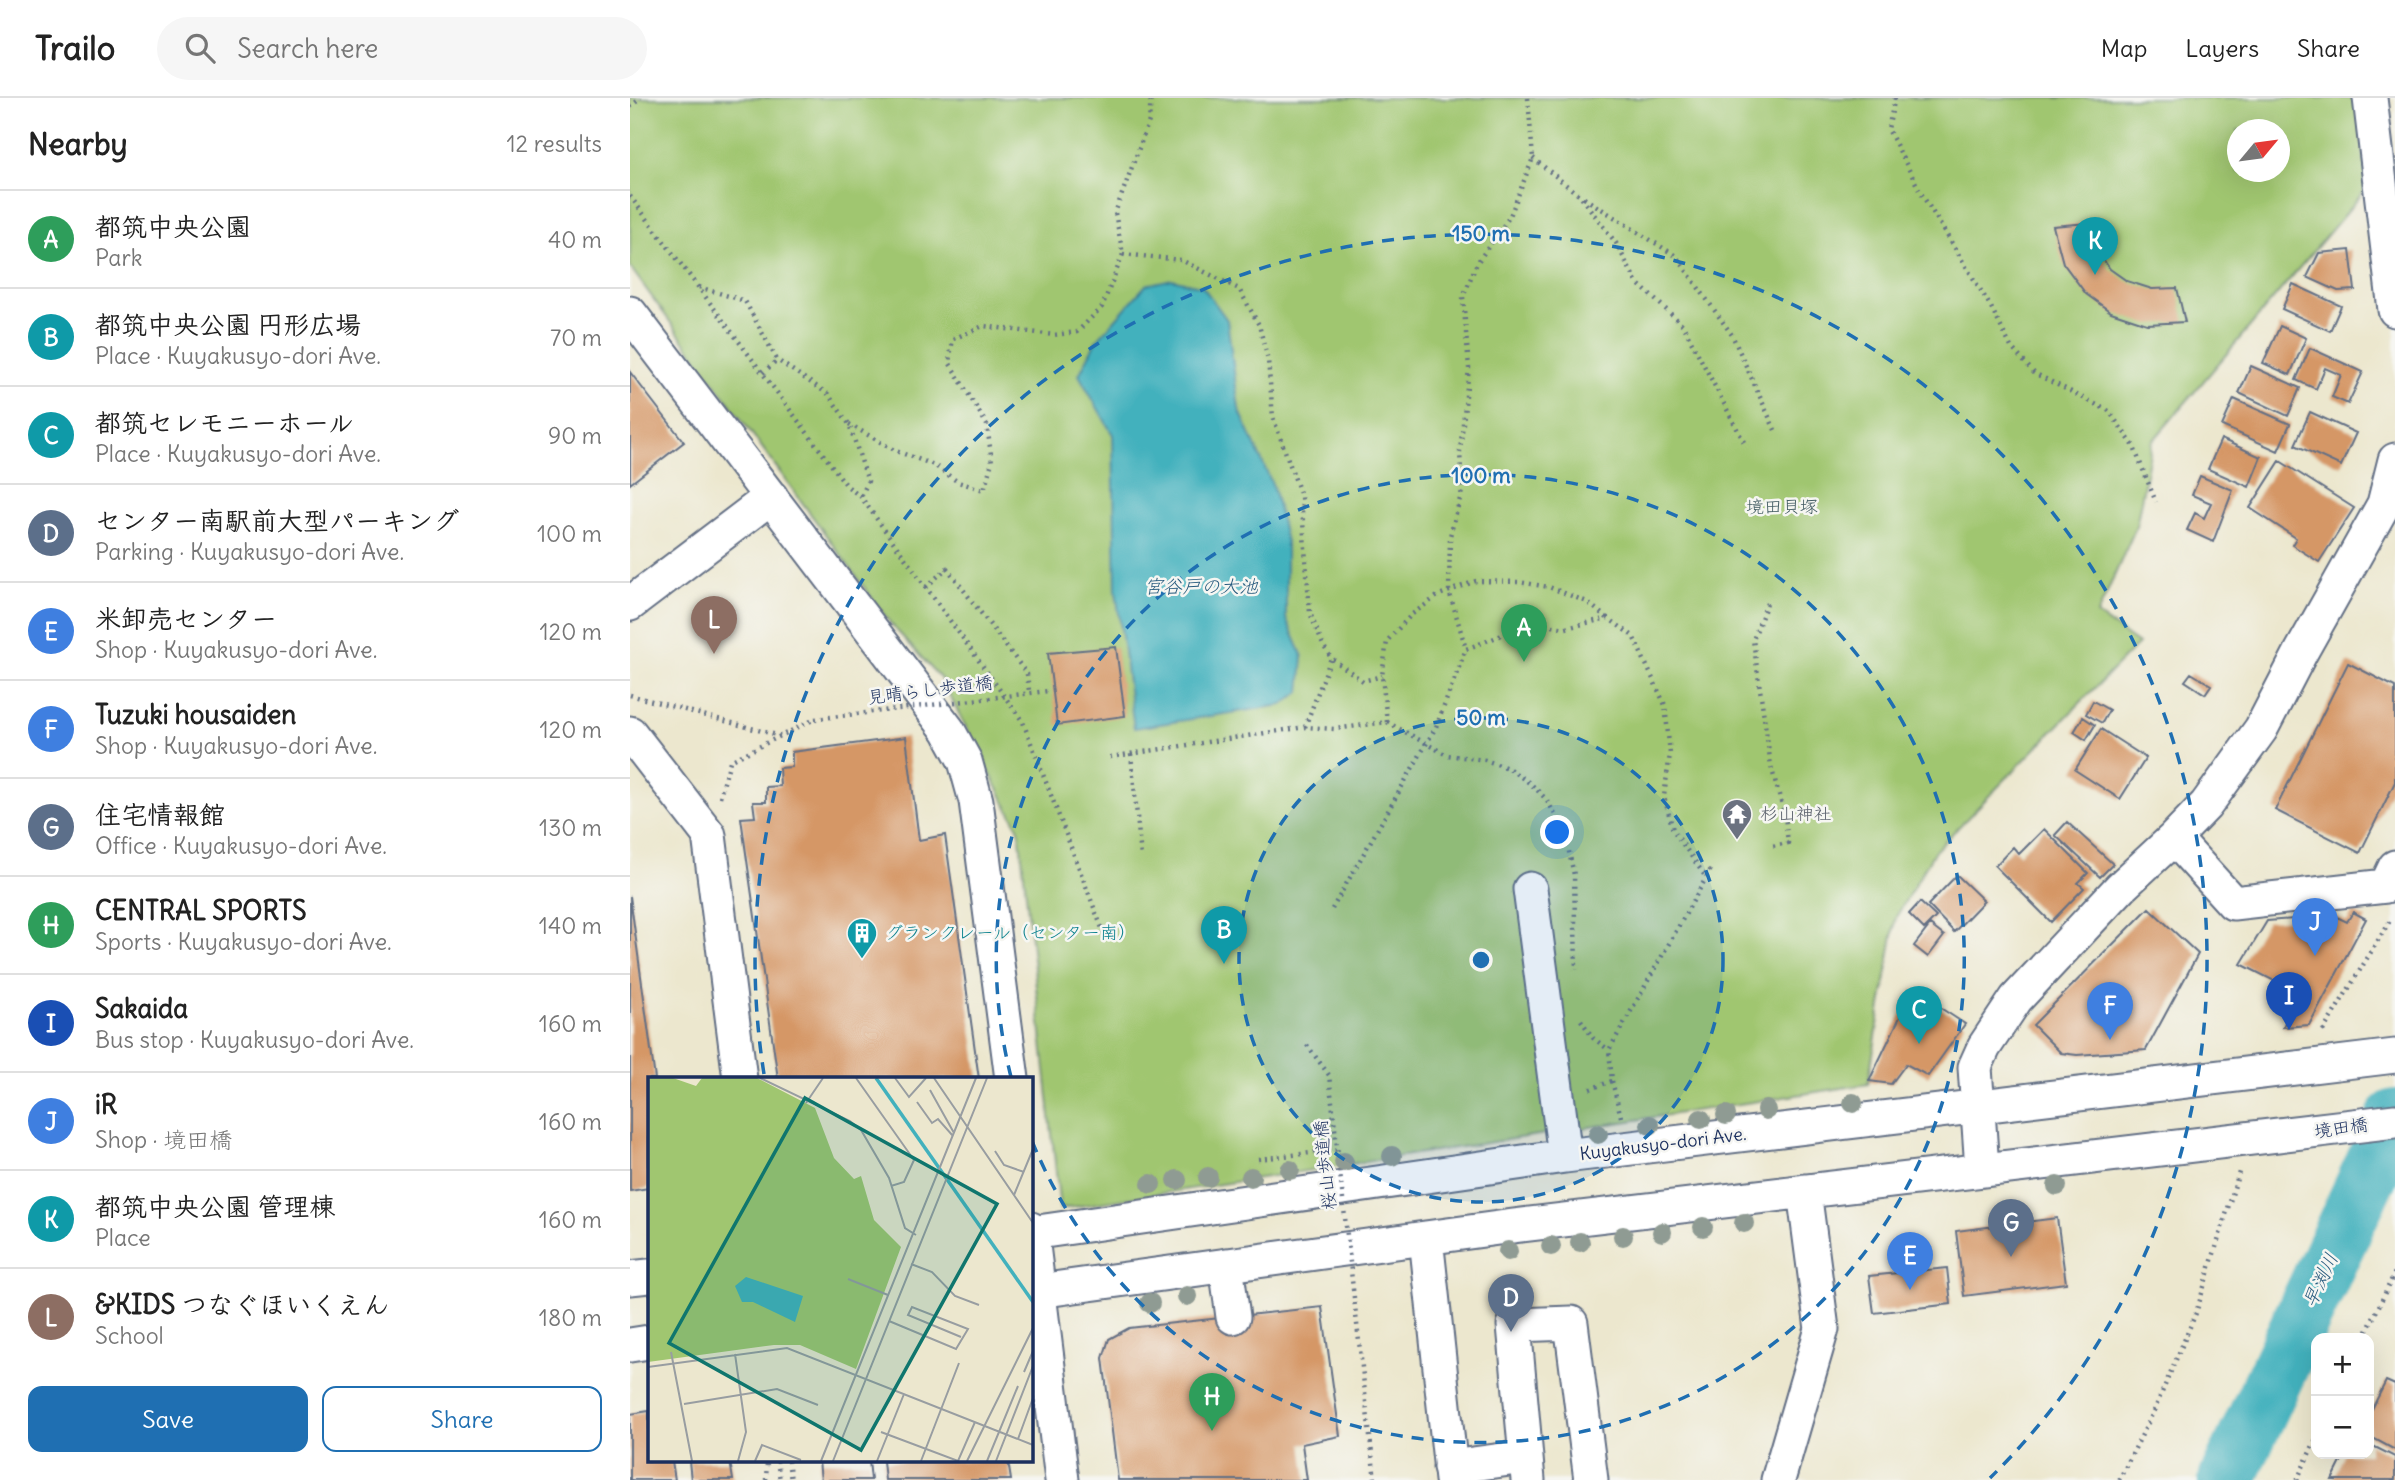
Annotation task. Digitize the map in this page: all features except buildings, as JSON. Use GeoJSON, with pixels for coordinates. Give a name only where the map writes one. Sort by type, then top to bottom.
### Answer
{"type":"FeatureCollection","features":[{"type":"Feature","properties":{"kind":"street"},"geometry":{"type":"LineString","coordinates":[[2379,112],[2395,310]]}},
{"type":"Feature","properties":{"kind":"street"},"geometry":{"type":"LineString","coordinates":[[630,313],[948,730],[965,761],[976,801],[1012,1077]]}},
{"type":"Feature","properties":{"kind":"street"},"geometry":{"type":"LineString","coordinates":[[1034,1292],[1426,1238],[1982,1169],[1975,1067],[1984,1047],[2016,999],[2121,887],[2206,805],[2261,729],[2384,504],[2395,460]]}},
{"type":"Feature","properties":{"kind":"street"},"geometry":{"type":"LineString","coordinates":[[630,604],[771,497]]}},
{"type":"Feature","properties":{"kind":"street"},"geometry":{"type":"LineString","coordinates":[[630,733],[709,835],[740,1077]]}},
{"type":"Feature","properties":{"kind":"street"},"geometry":{"type":"LineString","coordinates":[[2174,838],[2233,903],[2386,886],[2395,867]]}},
{"type":"Feature","properties":{"kind":"street"},"geometry":{"type":"LineString","coordinates":[[1530,889],[1565,1156]]}},
{"type":"Feature","properties":{"kind":"street","name":"Kuyakusyo-dori Ave."},"geometry":{"type":"LineString","coordinates":[[1032,1231],[1565,1156],[2395,1056]]}},
{"type":"Feature","properties":{"kind":"street","name":"境田橋"},"geometry":{"type":"LineString","coordinates":[[1982,1169],[2287,1136],[2395,1121]]}},
{"type":"Feature","properties":{"kind":"street"},"geometry":{"type":"LineString","coordinates":[[1778,1480],[1822,1329],[1804,1191]]}},
{"type":"Feature","properties":{"kind":"street"},"geometry":{"type":"LineString","coordinates":[[1426,1238],[1451,1473],[1526,1468],[1514,1325],[1571,1323],[1591,1480]]}},
{"type":"Feature","properties":{"kind":"street"},"geometry":{"type":"LineString","coordinates":[[1032,1251],[1034,1292],[1062,1480]]}},
{"type":"Feature","properties":{"kind":"street"},"geometry":{"type":"LineString","coordinates":[[1226,1265],[1233,1317]]}},
{"type":"Feature","properties":{"kind":"street"},"geometry":{"type":"LineString","coordinates":[[630,1278],[648,1276]]}},
{"type":"Feature","properties":{"kind":"street"},"geometry":{"type":"LineString","coordinates":[[630,1345],[648,1342]]}},
{"type":"Feature","properties":{"kind":"path"},"geometry":{"type":"LineString","coordinates":[[630,107],[641,98]]}},
{"type":"Feature","properties":{"kind":"path"},"geometry":{"type":"LineString","coordinates":[[849,424],[896,451],[934,465],[958,482],[984,491],[992,462],[986,425],[949,362],[953,340],[984,326],[1054,335],[1077,332],[1102,307],[1123,254],[1115,213],[1149,121],[1151,98]]}},
{"type":"Feature","properties":{"kind":"path"},"geometry":{"type":"LineString","coordinates":[[1332,909],[1436,727],[1466,649],[1449,591],[1450,536],[1462,491],[1460,450],[1469,368],[1463,298],[1477,262],[1510,216],[1533,158],[1528,98]]}},
{"type":"Feature","properties":{"kind":"path"},"geometry":{"type":"LineString","coordinates":[[1895,98],[1888,129],[1922,193],[1992,307],[2011,347],[2034,373],[2109,411],[2133,445],[2156,502]]}},
{"type":"Feature","properties":{"kind":"path"},"geometry":{"type":"LineString","coordinates":[[1533,158],[1580,196],[1676,256],[1732,335],[1775,430]]}},
{"type":"Feature","properties":{"kind":"path"},"geometry":{"type":"LineString","coordinates":[[630,196],[847,486],[861,497],[1023,722],[1108,944]]}},
{"type":"Feature","properties":{"kind":"path"},"geometry":{"type":"LineString","coordinates":[[1580,196],[1616,243],[1637,283],[1683,325],[1745,444]]}},
{"type":"Feature","properties":{"kind":"path"},"geometry":{"type":"LineString","coordinates":[[1123,254],[1181,260],[1239,289],[1259,325],[1268,360],[1273,417],[1301,496],[1310,613],[1331,658],[1363,681],[1382,676]]}},
{"type":"Feature","properties":{"kind":"path"},"geometry":{"type":"LineString","coordinates":[[699,287],[745,301],[777,360],[828,394],[849,424],[868,481],[861,497]]}},
{"type":"Feature","properties":{"kind":"path"},"geometry":{"type":"LineString","coordinates":[[763,373],[777,360]]}},
{"type":"Feature","properties":{"kind":"path"},"geometry":{"type":"LineString","coordinates":[[926,587],[947,568],[1027,674],[1029,691]]}},
{"type":"Feature","properties":{"kind":"path"},"geometry":{"type":"LineString","coordinates":[[1387,722],[1382,676],[1387,641],[1411,615],[1439,595],[1476,581],[1519,582],[1549,587],[1587,602],[1633,636],[1665,705],[1670,754],[1664,796],[1673,830],[1706,876]]}},
{"type":"Feature","properties":{"kind":"path"},"geometry":{"type":"LineString","coordinates":[[1767,603],[1753,640],[1771,766],[1785,816],[1788,843],[1772,846]]}},
{"type":"Feature","properties":{"kind":"path"},"geometry":{"type":"LineString","coordinates":[[1466,649],[1533,623],[1566,628],[1608,618]]}},
{"type":"Feature","properties":{"kind":"path"},"geometry":{"type":"LineString","coordinates":[[1305,727],[1331,658]]}},
{"type":"Feature","properties":{"kind":"path","name":"見晴らし歩道橋"},"geometry":{"type":"LineString","coordinates":[[709,835],[730,761],[816,719],[1029,691],[1048,691]]}},
{"type":"Feature","properties":{"kind":"path"},"geometry":{"type":"LineString","coordinates":[[630,695],[781,736]]}},
{"type":"Feature","properties":{"kind":"path"},"geometry":{"type":"LineString","coordinates":[[1110,757],[1305,727],[1335,729],[1387,722],[1447,755],[1485,760],[1508,768],[1547,800],[1565,833],[1574,875],[1576,971]]}},
{"type":"Feature","properties":{"kind":"path"},"geometry":{"type":"LineString","coordinates":[[1131,754],[1141,857]]}},
{"type":"Feature","properties":{"kind":"path"},"geometry":{"type":"LineString","coordinates":[[1624,1128],[1612,1081],[1609,1050],[1711,869]]}},
{"type":"Feature","properties":{"kind":"path"},"geometry":{"type":"LineString","coordinates":[[2321,1034],[2395,912]]}},
{"type":"Feature","properties":{"kind":"path"},"geometry":{"type":"LineString","coordinates":[[1579,1007],[1580,1020],[1594,1038],[1609,1050]]}},
{"type":"Feature","properties":{"kind":"path","name":"桜山歩道橋"},"geometry":{"type":"LineString","coordinates":[[1307,1045],[1329,1075],[1375,1480]]}},
{"type":"Feature","properties":{"kind":"path"},"geometry":{"type":"LineString","coordinates":[[1258,1159],[1336,1150]]}},
{"type":"Feature","properties":{"kind":"path"},"geometry":{"type":"LineString","coordinates":[[2119,1480],[2154,1411],[2196,1313],[2239,1171]]}},
{"type":"Feature","properties":{"kind":"path"},"geometry":{"type":"LineString","coordinates":[[2366,1333],[2395,1272]]}},
{"type":"Feature","properties":{"kind":"path"},"geometry":{"type":"LineString","coordinates":[[2297,1480],[2311,1450]]}},
{"type":"Feature","properties":{"kind":"path"},"geometry":{"type":"LineString","coordinates":[[766,1480],[767,1462]]}},
{"type":"Feature","properties":{"kind":"path"},"geometry":{"type":"LineString","coordinates":[[777,1462],[780,1480]]}},
{"type":"Feature","properties":{"kind":"path"},"geometry":{"type":"LineString","coordinates":[[788,1462],[791,1480]]}},
{"type":"Feature","properties":{"kind":"green space","name":"境田貝塚"},"geometry":{"type":"Polygon","coordinates":[[[630,98],[2358,98],[2367,188],[2152,442],[2136,527],[2097,615],[2138,644],[1934,852],[1896,917],[1868,1084],[1060,1209],[1019,829],[941,679],[891,624],[630,267],[630,98]]]}},
{"type":"Feature","properties":{"kind":"water","name":"宮谷戸の大池"},"geometry":{"type":"Polygon","coordinates":[[[1172,279],[1203,287],[1227,320],[1239,409],[1273,486],[1286,542],[1286,618],[1303,657],[1300,692],[1282,705],[1134,728],[1116,591],[1113,435],[1079,375],[1096,341],[1146,285],[1172,279]]]}},
{"type":"Feature","properties":{"kind":"waterway","name":"早渕川"},"geometry":{"type":"LineString","coordinates":[[2227,1480],[2395,1118]]}},
{"type":"Feature","properties":{"kind":"place","name":"都筑中央公園 管理棟"},"geometry":{"type":"Point","coordinates":[2095,275]}},
{"type":"Feature","properties":{"kind":"place","name":"&KIDS つなぐほいくえん"},"geometry":{"type":"Point","coordinates":[714,654]}},
{"type":"Feature","properties":{"kind":"place","name":"都筑中央公園"},"geometry":{"type":"Point","coordinates":[1524,662]}},
{"type":"Feature","properties":{"kind":"place","name":"杉山神社"},"geometry":{"type":"Point","coordinates":[1737,841]}},
{"type":"Feature","properties":{"kind":"place","name":"iR"},"geometry":{"type":"Point","coordinates":[2315,956]}},
{"type":"Feature","properties":{"kind":"place","name":"グランクレール（センター南）"},"geometry":{"type":"Point","coordinates":[862,960]}},
{"type":"Feature","properties":{"kind":"place","name":"都筑中央公園 円形広場"},"geometry":{"type":"Point","coordinates":[1224,964]}},
{"type":"Feature","properties":{"kind":"place","name":"Sakaida"},"geometry":{"type":"Point","coordinates":[2289,1030]}},
{"type":"Feature","properties":{"kind":"place","name":"Tuzuki housaiden"},"geometry":{"type":"Point","coordinates":[2110,1040]}},
{"type":"Feature","properties":{"kind":"place","name":"都筑セレモニーホール"},"geometry":{"type":"Point","coordinates":[1919,1044]}},
{"type":"Feature","properties":{"kind":"place","name":"住宅情報館"},"geometry":{"type":"Point","coordinates":[2011,1257]}},
{"type":"Feature","properties":{"kind":"place","name":"米卸売センター"},"geometry":{"type":"Point","coordinates":[1910,1290]}},
{"type":"Feature","properties":{"kind":"place","name":"センター南駅前大型パーキング"},"geometry":{"type":"Point","coordinates":[1511,1332]}},
{"type":"Feature","properties":{"kind":"place","name":"CENTRAL SPORTS"},"geometry":{"type":"Point","coordinates":[1212,1431]}}]}
